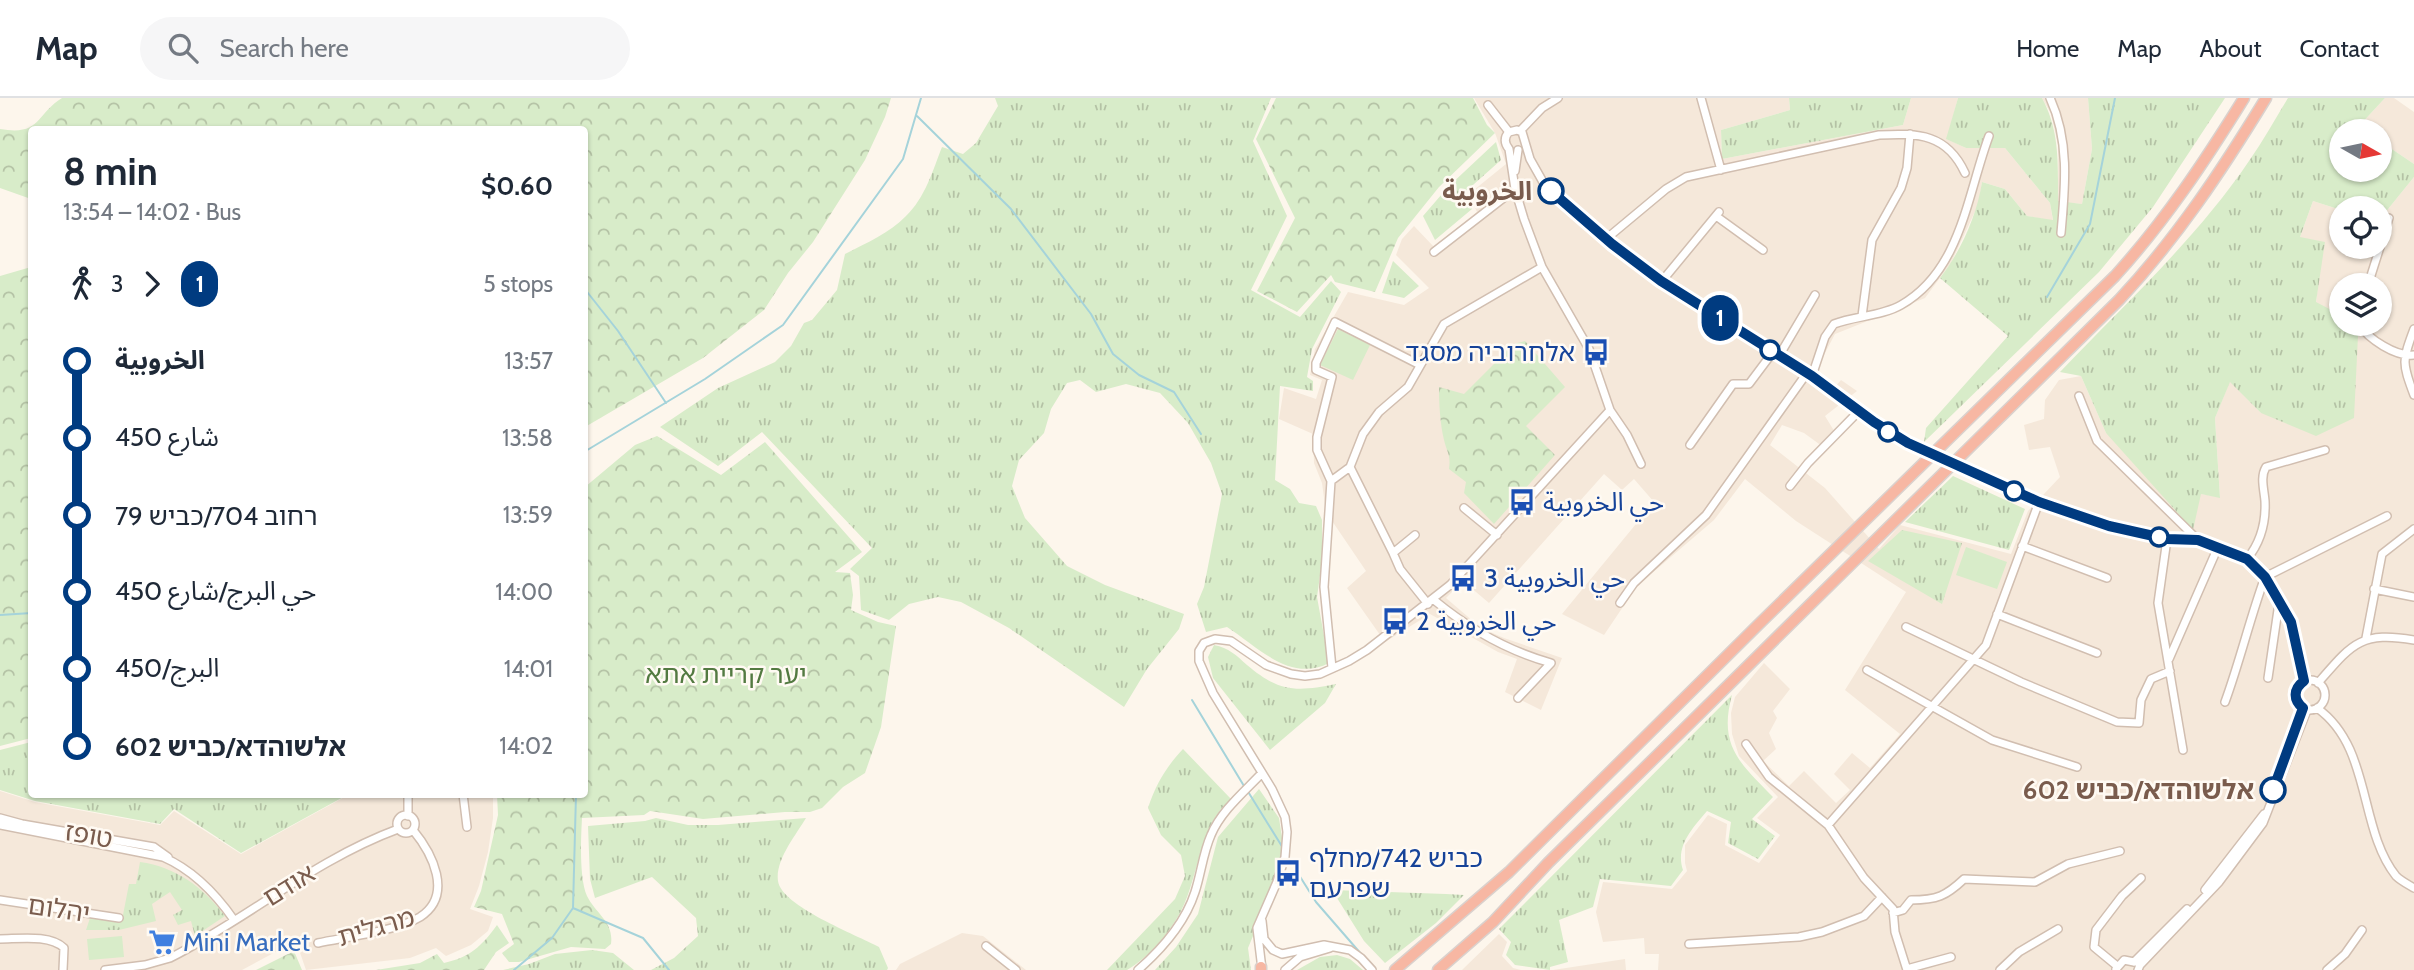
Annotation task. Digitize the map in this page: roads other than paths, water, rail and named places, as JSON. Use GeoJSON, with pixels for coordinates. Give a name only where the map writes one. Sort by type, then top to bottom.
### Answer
{"type":"FeatureCollection","features":[{"type":"Feature","properties":{"kind":"highway"},"geometry":{"type":"LineString","coordinates":[[1395,970],[1509,872],[2115,276],[2170,211],[2244,98]]}},
{"type":"Feature","properties":{"kind":"highway"},"geometry":{"type":"LineString","coordinates":[[1438,970],[1493,922],[1548,863],[2126,293],[2202,200],[2266,98]]}},
{"type":"Feature","properties":{"kind":"street"},"geometry":{"type":"LineString","coordinates":[[1509,132],[1520,131],[1542,108],[1558,98]]}},
{"type":"Feature","properties":{"kind":"street"},"geometry":{"type":"LineString","coordinates":[[1701,98],[1721,170]]}},
{"type":"Feature","properties":{"kind":"street"},"geometry":{"type":"LineString","coordinates":[[2050,98],[2060,124],[2065,163],[2061,233]]}},
{"type":"Feature","properties":{"kind":"street"},"geometry":{"type":"LineString","coordinates":[[1488,105],[1509,132]]}},
{"type":"Feature","properties":{"kind":"street"},"geometry":{"type":"LineString","coordinates":[[1520,131],[1534,168]]}},
{"type":"Feature","properties":{"kind":"street"},"geometry":{"type":"LineString","coordinates":[[1509,132],[1505,140],[1509,149],[1515,189],[1542,267],[1589,349],[1610,410],[1627,435],[1641,464]]}},
{"type":"Feature","properties":{"kind":"street"},"geometry":{"type":"LineString","coordinates":[[1862,316],[1872,240],[1901,188],[1907,168],[1910,134]]}},
{"type":"Feature","properties":{"kind":"street"},"geometry":{"type":"LineString","coordinates":[[1606,239],[1666,189],[1686,177],[1880,135],[1910,134],[1930,138],[1946,146],[1958,157],[1965,173]]}},
{"type":"Feature","properties":{"kind":"street"},"geometry":{"type":"LineString","coordinates":[[1620,603],[1634,583],[1706,515],[1809,374],[1833,324],[1899,307],[1935,277],[1960,231],[1976,170],[1989,136]]}},
{"type":"Feature","properties":{"kind":"street"},"geometry":{"type":"LineString","coordinates":[[1509,149],[1518,150],[1524,147],[1526,141]]}},
{"type":"Feature","properties":{"kind":"street"},"geometry":{"type":"LineString","coordinates":[[1518,150],[1551,191],[1606,239],[1661,281],[1809,374],[1895,436],[1920,450]]}},
{"type":"Feature","properties":{"kind":"street"},"geometry":{"type":"LineString","coordinates":[[1514,175],[1518,150]]}},
{"type":"Feature","properties":{"kind":"street"},"geometry":{"type":"LineString","coordinates":[[1514,175],[1525,163],[1534,168]]}},
{"type":"Feature","properties":{"kind":"street"},"geometry":{"type":"LineString","coordinates":[[1434,252],[1515,189]]}},
{"type":"Feature","properties":{"kind":"street"},"geometry":{"type":"LineString","coordinates":[[1661,281],[1718,214],[1763,250]]}},
{"type":"Feature","properties":{"kind":"street"},"geometry":{"type":"LineString","coordinates":[[1331,481],[1350,467],[1363,434],[1379,412],[1408,387],[1444,324],[1542,267]]}},
{"type":"Feature","properties":{"kind":"street"},"geometry":{"type":"LineString","coordinates":[[1690,445],[1733,384],[1749,384],[1776,354],[1815,295]]}},
{"type":"Feature","properties":{"kind":"street"},"geometry":{"type":"LineString","coordinates":[[1332,668],[1324,587],[1331,481],[1317,450],[1317,437],[1332,377],[1316,370],[1316,363],[1335,322],[1420,365]]}},
{"type":"Feature","properties":{"kind":"street"},"geometry":{"type":"LineString","coordinates":[[2414,330],[2404,356],[2406,373],[2414,395]]}},
{"type":"Feature","properties":{"kind":"street"},"geometry":{"type":"LineString","coordinates":[[2369,336],[2404,356],[2414,355]]}},
{"type":"Feature","properties":{"kind":"street"},"geometry":{"type":"LineString","coordinates":[[2079,396],[2097,441],[2198,540]]}},
{"type":"Feature","properties":{"kind":"street"},"geometry":{"type":"LineString","coordinates":[[1261,967],[1256,934],[1285,857],[1285,817],[1209,685],[1199,661],[1199,651],[1203,643],[1215,639],[1231,641],[1266,665],[1291,674],[1320,674],[1367,650],[1431,602],[1497,535],[1610,410]]}},
{"type":"Feature","properties":{"kind":"street"},"geometry":{"type":"LineString","coordinates":[[1790,486],[1808,463],[1859,411]]}},
{"type":"Feature","properties":{"kind":"street"},"geometry":{"type":"LineString","coordinates":[[2247,559],[2258,545],[2265,518],[2262,477],[2266,467],[2325,450]]}},
{"type":"Feature","properties":{"kind":"street"},"geometry":{"type":"LineString","coordinates":[[1958,466],[2039,502],[2109,526],[2167,539],[2198,540],[2247,559],[2265,577],[2291,622],[2304,681]]}},
{"type":"Feature","properties":{"kind":"street"},"geometry":{"type":"LineString","coordinates":[[1350,467],[1401,569],[1431,602],[1517,652],[1552,663],[1518,698]]}},
{"type":"Feature","properties":{"kind":"street"},"geometry":{"type":"LineString","coordinates":[[1828,825],[1986,645],[2039,502]]}},
{"type":"Feature","properties":{"kind":"street"},"geometry":{"type":"LineString","coordinates":[[1464,508],[1497,535]]}},
{"type":"Feature","properties":{"kind":"street"},"geometry":{"type":"LineString","coordinates":[[2225,702],[2265,577],[2387,516]]}},
{"type":"Feature","properties":{"kind":"street"},"geometry":{"type":"LineString","coordinates":[[2366,638],[2382,554],[2414,529]]}},
{"type":"Feature","properties":{"kind":"street"},"geometry":{"type":"LineString","coordinates":[[1394,553],[1415,535]]}},
{"type":"Feature","properties":{"kind":"street"},"geometry":{"type":"LineString","coordinates":[[2167,539],[2158,603],[2183,750]]}},
{"type":"Feature","properties":{"kind":"street"},"geometry":{"type":"LineString","coordinates":[[2022,546],[2107,578]]}},
{"type":"Feature","properties":{"kind":"street"},"geometry":{"type":"LineString","coordinates":[[2168,660],[2218,547]]}},
{"type":"Feature","properties":{"kind":"street"},"geometry":{"type":"LineString","coordinates":[[2374,589],[2414,597]]}},
{"type":"Feature","properties":{"kind":"street"},"geometry":{"type":"LineString","coordinates":[[2268,678],[2279,601]]}},
{"type":"Feature","properties":{"kind":"street"},"geometry":{"type":"LineString","coordinates":[[1997,614],[2097,653]]}},
{"type":"Feature","properties":{"kind":"street"},"geometry":{"type":"LineString","coordinates":[[1906,627],[1974,660],[2117,722],[2139,723],[2141,701],[2151,679],[2170,671]]}},
{"type":"Feature","properties":{"kind":"street"},"geometry":{"type":"LineString","coordinates":[[2318,683],[2339,658],[2366,638],[2395,637],[2414,640]]}},
{"type":"Feature","properties":{"kind":"street"},"geometry":{"type":"LineString","coordinates":[[1867,670],[1992,740],[2077,767]]}},
{"type":"Feature","properties":{"kind":"street"},"geometry":{"type":"LineString","coordinates":[[2317,708],[2324,699],[2324,694],[2318,683],[2304,681],[2296,688],[2298,704],[2305,709],[2317,708],[2332,718],[2350,746],[2380,845],[2397,877],[2414,888]]}},
{"type":"Feature","properties":{"kind":"street"},"geometry":{"type":"LineString","coordinates":[[2141,878],[2122,896],[2095,930],[2094,947],[2117,968],[2124,960],[2136,967],[2206,889],[2264,814],[2305,709]]}},
{"type":"Feature","properties":{"kind":"street"},"geometry":{"type":"LineString","coordinates":[[1746,744],[1769,777],[1828,825],[1864,878],[1893,909],[1895,932],[1907,970],[1951,957]]}},
{"type":"Feature","properties":{"kind":"street"},"geometry":{"type":"LineString","coordinates":[[1138,970],[1163,946],[1187,911],[1211,835],[1219,821],[1262,773]]}},
{"type":"Feature","properties":{"kind":"street"},"geometry":{"type":"LineString","coordinates":[[408,798],[408,816]]}},
{"type":"Feature","properties":{"kind":"street"},"geometry":{"type":"LineString","coordinates":[[463,798],[467,827]]}},
{"type":"Feature","properties":{"kind":"street"},"geometry":{"type":"LineString","coordinates":[[408,816],[415,822],[413,830],[405,834],[398,829],[398,820],[408,816]]}},
{"type":"Feature","properties":{"kind":"street","name":"טופז"},"geometry":{"type":"LineString","coordinates":[[0,818],[154,847],[215,895],[234,920]]}},
{"type":"Feature","properties":{"kind":"street","name":"טופז"},"geometry":{"type":"LineString","coordinates":[[0,825],[152,854],[174,862]]}},
{"type":"Feature","properties":{"kind":"street","name":"אודם"},"geometry":{"type":"LineString","coordinates":[[105,970],[145,965],[170,958],[327,861],[364,842],[398,829]]}},
{"type":"Feature","properties":{"kind":"street","name":"מרגלית"},"geometry":{"type":"LineString","coordinates":[[318,943],[409,922],[427,911],[436,895],[437,872],[430,852],[413,830]]}},
{"type":"Feature","properties":{"kind":"street"},"geometry":{"type":"LineString","coordinates":[[1893,913],[1903,910],[1911,900],[1927,900],[1947,895],[1965,879],[2035,882],[2068,864],[2120,851]]}},
{"type":"Feature","properties":{"kind":"street"},"geometry":{"type":"LineString","coordinates":[[1689,944],[1799,937],[1822,932],[1864,916],[1882,897]]}},
{"type":"Feature","properties":{"kind":"street","name":"יהלום"},"geometry":{"type":"LineString","coordinates":[[0,900],[119,918]]}},
{"type":"Feature","properties":{"kind":"street"},"geometry":{"type":"LineString","coordinates":[[1262,917],[1265,939],[1273,950],[1282,954],[1286,961],[1285,970]]}},
{"type":"Feature","properties":{"kind":"street"},"geometry":{"type":"LineString","coordinates":[[2000,970],[2019,952],[2058,929]]}},
{"type":"Feature","properties":{"kind":"street"},"geometry":{"type":"LineString","coordinates":[[2327,970],[2345,954],[2362,930]]}},
{"type":"Feature","properties":{"kind":"street"},"geometry":{"type":"LineString","coordinates":[[0,939],[41,939],[59,943],[64,948],[63,970]]}},
{"type":"Feature","properties":{"kind":"street"},"geometry":{"type":"LineString","coordinates":[[1282,954],[1314,945],[1350,950],[1372,970]]}},
{"type":"Feature","properties":{"kind":"street"},"geometry":{"type":"LineString","coordinates":[[986,946],[1016,970]]}},
{"type":"Feature","properties":{"kind":"street"},"geometry":{"type":"LineString","coordinates":[[1285,970],[1300,957],[1330,947]]}},
{"type":"Feature","properties":{"kind":"street"},"geometry":{"type":"LineString","coordinates":[[1261,967],[1264,955],[1273,950]]}},
{"type":"Feature","properties":{"kind":"waterway"},"geometry":{"type":"LineString","coordinates":[[588,450],[705,379],[783,325],[903,159],[921,98]]}},
{"type":"Feature","properties":{"kind":"waterway"},"geometry":{"type":"LineString","coordinates":[[2047,297],[2090,224],[2115,98]]}},
{"type":"Feature","properties":{"kind":"waterway"},"geometry":{"type":"LineString","coordinates":[[917,116],[1011,209],[1091,314],[1113,354],[1139,375],[1174,392],[1201,434]]}},
{"type":"Feature","properties":{"kind":"waterway"},"geometry":{"type":"LineString","coordinates":[[588,293],[618,331],[666,403]]}},
{"type":"Feature","properties":{"kind":"waterway"},"geometry":{"type":"LineString","coordinates":[[0,615],[28,613]]}},
{"type":"Feature","properties":{"kind":"waterway"},"geometry":{"type":"LineString","coordinates":[[1192,700],[1244,786]]}},
{"type":"Feature","properties":{"kind":"waterway"},"geometry":{"type":"LineString","coordinates":[[1247,790],[1283,848]]}},
{"type":"Feature","properties":{"kind":"waterway"},"geometry":{"type":"LineString","coordinates":[[514,970],[552,938],[573,908],[576,798]]}},
{"type":"Feature","properties":{"kind":"waterway"},"geometry":{"type":"LineString","coordinates":[[1287,856],[1316,902],[1362,955]]}},
{"type":"Feature","properties":{"kind":"waterway"},"geometry":{"type":"LineString","coordinates":[[573,908],[643,938],[669,970]]}},
{"type":"Feature","properties":{"kind":"tunnel"},"geometry":{"type":"LineString","coordinates":[[1920,449],[1954,464]]}},
{"type":"Feature","properties":{"kind":"place","name":"الخروبية"},"geometry":{"type":"Point","coordinates":[1551,191]}},
{"type":"Feature","properties":{"kind":"place","name":"אלחרוביה מסגד"},"geometry":{"type":"Point","coordinates":[1596,352]}},
{"type":"Feature","properties":{"kind":"place","name":"حي الخروبية"},"geometry":{"type":"Point","coordinates":[1522,502]}},
{"type":"Feature","properties":{"kind":"place","name":"حي الخروبية 3"},"geometry":{"type":"Point","coordinates":[1463,578]}},
{"type":"Feature","properties":{"kind":"place","name":"حي الخروبية 2"},"geometry":{"type":"Point","coordinates":[1395,621]}},
{"type":"Feature","properties":{"kind":"place","name":"אלשוהדא/כביש 602"},"geometry":{"type":"Point","coordinates":[2273,790]}},
{"type":"Feature","properties":{"kind":"place","name":"כביש 742/מחלף שפרעם"},"geometry":{"type":"Point","coordinates":[1288,873]}},
{"type":"Feature","properties":{"kind":"place","name":"Mini Market"},"geometry":{"type":"Point","coordinates":[162,942]}},
{"type":"Feature","properties":{"kind":"park label","name":"יער קריית אתא"},"geometry":{"type":"Point","coordinates":[726,674]}}]}
